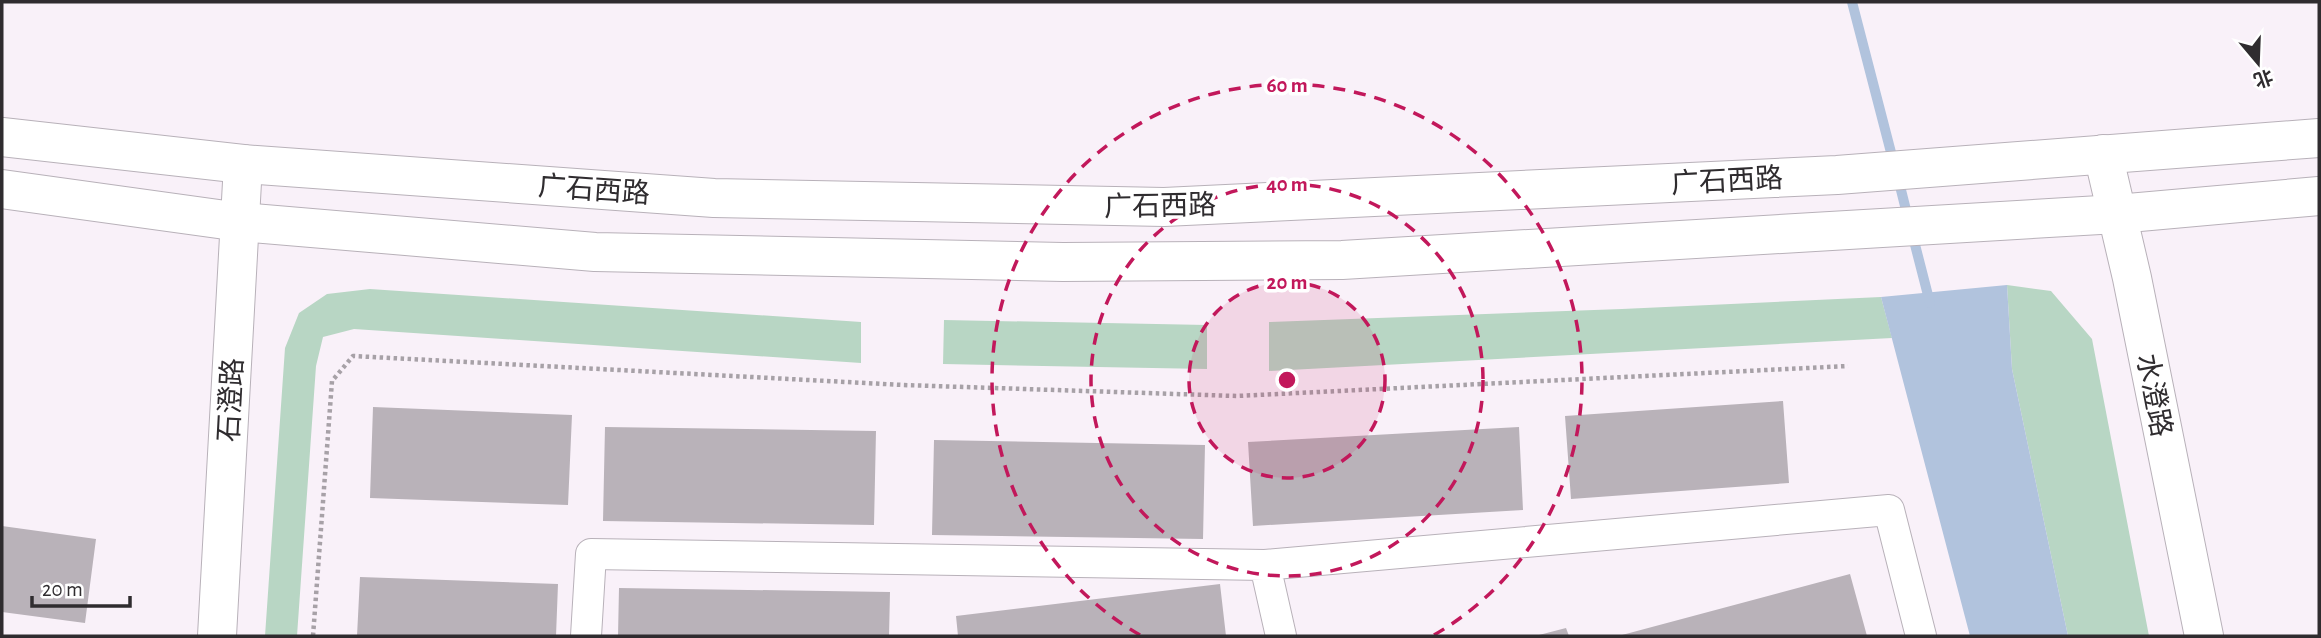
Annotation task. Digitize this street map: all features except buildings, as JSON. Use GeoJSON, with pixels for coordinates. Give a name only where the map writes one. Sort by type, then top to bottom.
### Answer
{"type":"FeatureCollection","features":[{"type":"Feature","properties":{"kind":"main road","name":"广石西路"},"geometry":{"type":"LineString","coordinates":[[2,136],[243,164],[714,198],[1164,207],[1837,175],[2319,138]]}},
{"type":"Feature","properties":{"kind":"main road","name":"水澄路"},"geometry":{"type":"LineString","coordinates":[[2103,154],[2204,636]]}},
{"type":"Feature","properties":{"kind":"main road","name":"石澄路"},"geometry":{"type":"LineString","coordinates":[[217,636],[243,164]]}},
{"type":"Feature","properties":{"kind":"main road"},"geometry":{"type":"LineString","coordinates":[[2,189],[240,222],[595,252],[1063,262],[1342,260],[1848,232],[2117,214],[2319,196]]}},
{"type":"Feature","properties":{"kind":"street"},"geometry":{"type":"LineString","coordinates":[[586,636],[592,554],[1265,565],[1889,510],[1921,636]]}},
{"type":"Feature","properties":{"kind":"street"},"geometry":{"type":"LineString","coordinates":[[1265,565],[1281,636]]}},
{"type":"Feature","properties":{"kind":"path"},"geometry":{"type":"LineString","coordinates":[[313,636],[332,381],[353,356],[903,385],[1237,396],[1848,366]]}},
{"type":"Feature","properties":{"kind":"green space"},"geometry":{"type":"Polygon","coordinates":[[[2007,285],[2051,291],[2092,339],[2149,636],[2068,636],[2012,369],[2007,285]]]}},
{"type":"Feature","properties":{"kind":"green space"},"geometry":{"type":"Polygon","coordinates":[[[370,289],[861,322],[861,363],[354,329],[323,337],[316,366],[297,636],[265,636],[285,348],[299,313],[327,294],[370,289]]]}},
{"type":"Feature","properties":{"kind":"green space"},"geometry":{"type":"Polygon","coordinates":[[[1881,297],[1892,338],[1269,371],[1269,322],[1881,297]]]}},
{"type":"Feature","properties":{"kind":"green space"},"geometry":{"type":"Polygon","coordinates":[[[944,320],[1207,325],[1207,369],[943,364],[944,320]]]}},
{"type":"Feature","properties":{"kind":"water"},"geometry":{"type":"Polygon","coordinates":[[[2007,285],[2012,369],[2068,636],[1970,636],[1881,297],[2007,285]]]}},
{"type":"Feature","properties":{"kind":"waterway"},"geometry":{"type":"LineString","coordinates":[[1852,2],[1894,164]]}},
{"type":"Feature","properties":{"kind":"waterway"},"geometry":{"type":"LineString","coordinates":[[1898,178],[1908,218]]}},
{"type":"Feature","properties":{"kind":"waterway"},"geometry":{"type":"LineString","coordinates":[[1912,233],[1930,303]]}}]}
